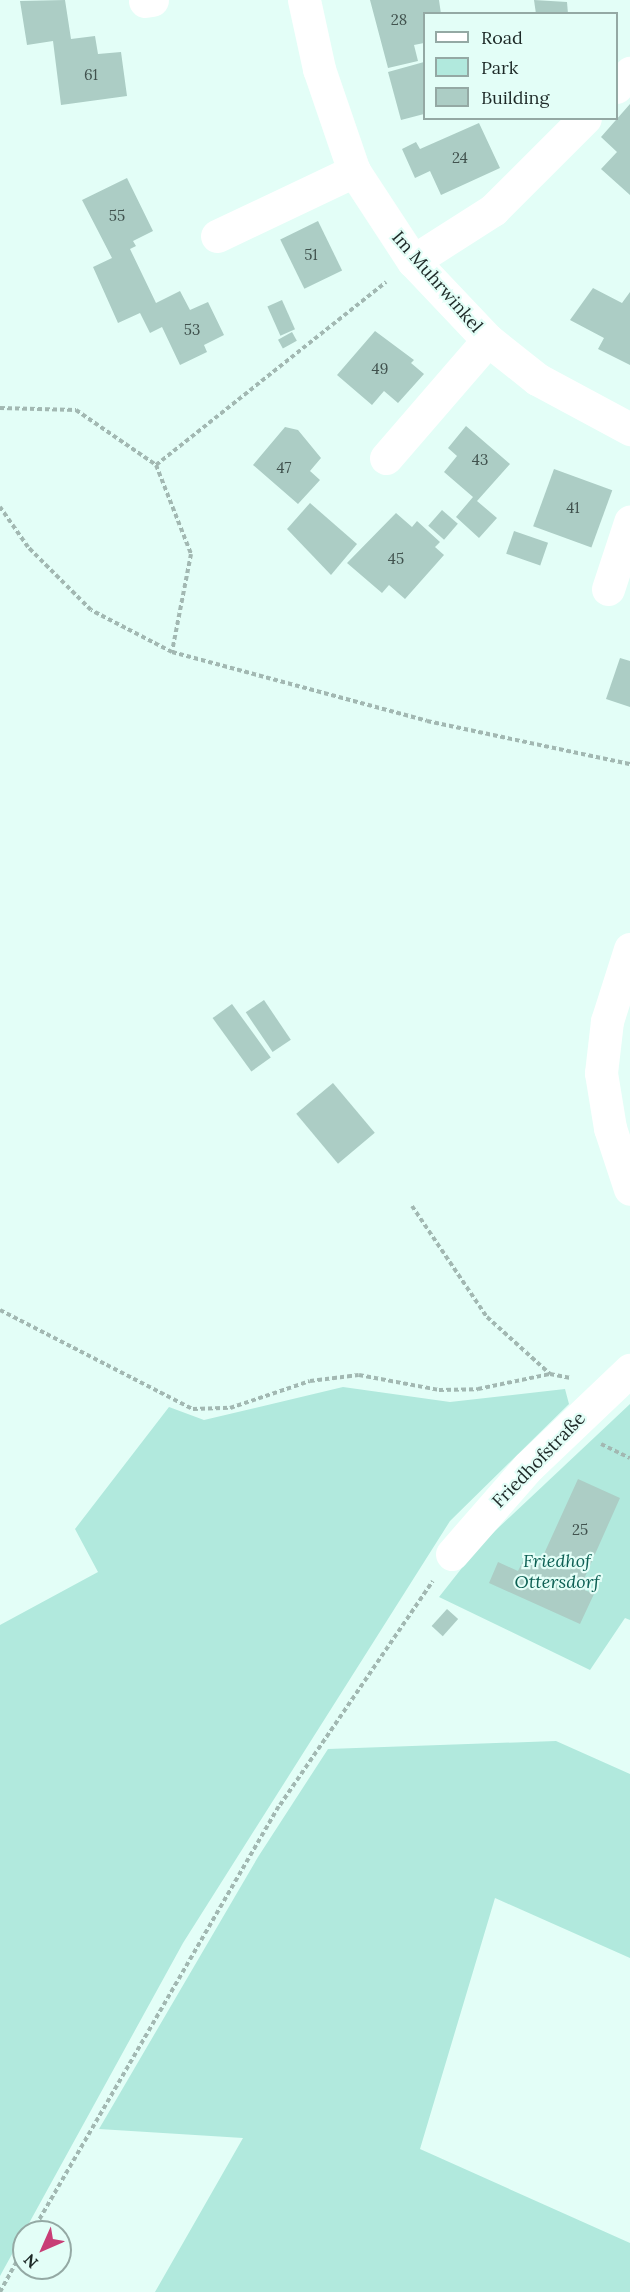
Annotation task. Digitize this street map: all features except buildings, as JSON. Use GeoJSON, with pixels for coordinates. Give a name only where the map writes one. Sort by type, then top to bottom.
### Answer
{"type":"FeatureCollection","features":[{"type":"Feature","properties":{"kind":"street","name":"Im Muhrwinkel"},"geometry":{"type":"LineString","coordinates":[[304,0],[319,69],[354,171],[413,261],[488,340],[537,379],[630,429]]}},
{"type":"Feature","properties":{"kind":"street"},"geometry":{"type":"LineString","coordinates":[[618,85],[630,73]]}},
{"type":"Feature","properties":{"kind":"street"},"geometry":{"type":"LineString","coordinates":[[413,261],[494,210],[583,120]]}},
{"type":"Feature","properties":{"kind":"street"},"geometry":{"type":"LineString","coordinates":[[217,236],[354,171]]}},
{"type":"Feature","properties":{"kind":"street"},"geometry":{"type":"LineString","coordinates":[[386,458],[488,340]]}},
{"type":"Feature","properties":{"kind":"street"},"geometry":{"type":"LineString","coordinates":[[608,589],[630,522]]}},
{"type":"Feature","properties":{"kind":"street"},"geometry":{"type":"LineString","coordinates":[[630,949],[607,1021],[601,1073],[610,1128],[630,1188]]}},
{"type":"Feature","properties":{"kind":"street","name":"Friedhofstraße"},"geometry":{"type":"LineString","coordinates":[[452,1554],[603,1394],[630,1370]]}},
{"type":"Feature","properties":{"kind":"path"},"geometry":{"type":"LineString","coordinates":[[156,465],[413,261]]}},
{"type":"Feature","properties":{"kind":"path"},"geometry":{"type":"LineString","coordinates":[[0,408],[76,411],[156,465],[191,554],[172,652]]}},
{"type":"Feature","properties":{"kind":"path"},"geometry":{"type":"LineString","coordinates":[[0,507],[28,547],[91,610],[172,652],[427,721],[630,764]]}},
{"type":"Feature","properties":{"kind":"path"},"geometry":{"type":"LineString","coordinates":[[412,1206],[488,1317],[550,1374]]}},
{"type":"Feature","properties":{"kind":"path"},"geometry":{"type":"LineString","coordinates":[[0,1310],[193,1409],[230,1408],[310,1381],[359,1376],[440,1390],[478,1389],[550,1374],[576,1378],[603,1394]]}},
{"type":"Feature","properties":{"kind":"path"},"geometry":{"type":"LineString","coordinates":[[39,2220],[280,1805],[452,1554]]}},
{"type":"Feature","properties":{"kind":"path"},"geometry":{"type":"LineString","coordinates":[[0,2292],[12,2270]]}},
{"type":"Feature","properties":{"kind":"green space"},"geometry":{"type":"Polygon","coordinates":[[[343,1387],[450,1402],[565,1389],[569,1404],[450,1521],[183,1943],[31,2220],[12,2220],[12,2254],[0,2276],[0,1625],[98,1572],[75,1529],[169,1407],[204,1420],[343,1387]]]}},
{"type":"Feature","properties":{"kind":"green space","name":"Friedhof Ottersdorf"},"geometry":{"type":"Polygon","coordinates":[[[630,1404],[630,1620],[625,1618],[590,1670],[439,1597],[480,1545],[630,1404]]]}},
{"type":"Feature","properties":{"kind":"green space"},"geometry":{"type":"Polygon","coordinates":[[[556,1741],[630,1774],[630,1958],[495,1898],[420,2149],[630,2243],[630,2292],[155,2292],[243,2138],[99,2129],[258,1857],[328,1749],[556,1741]]]}}]}
